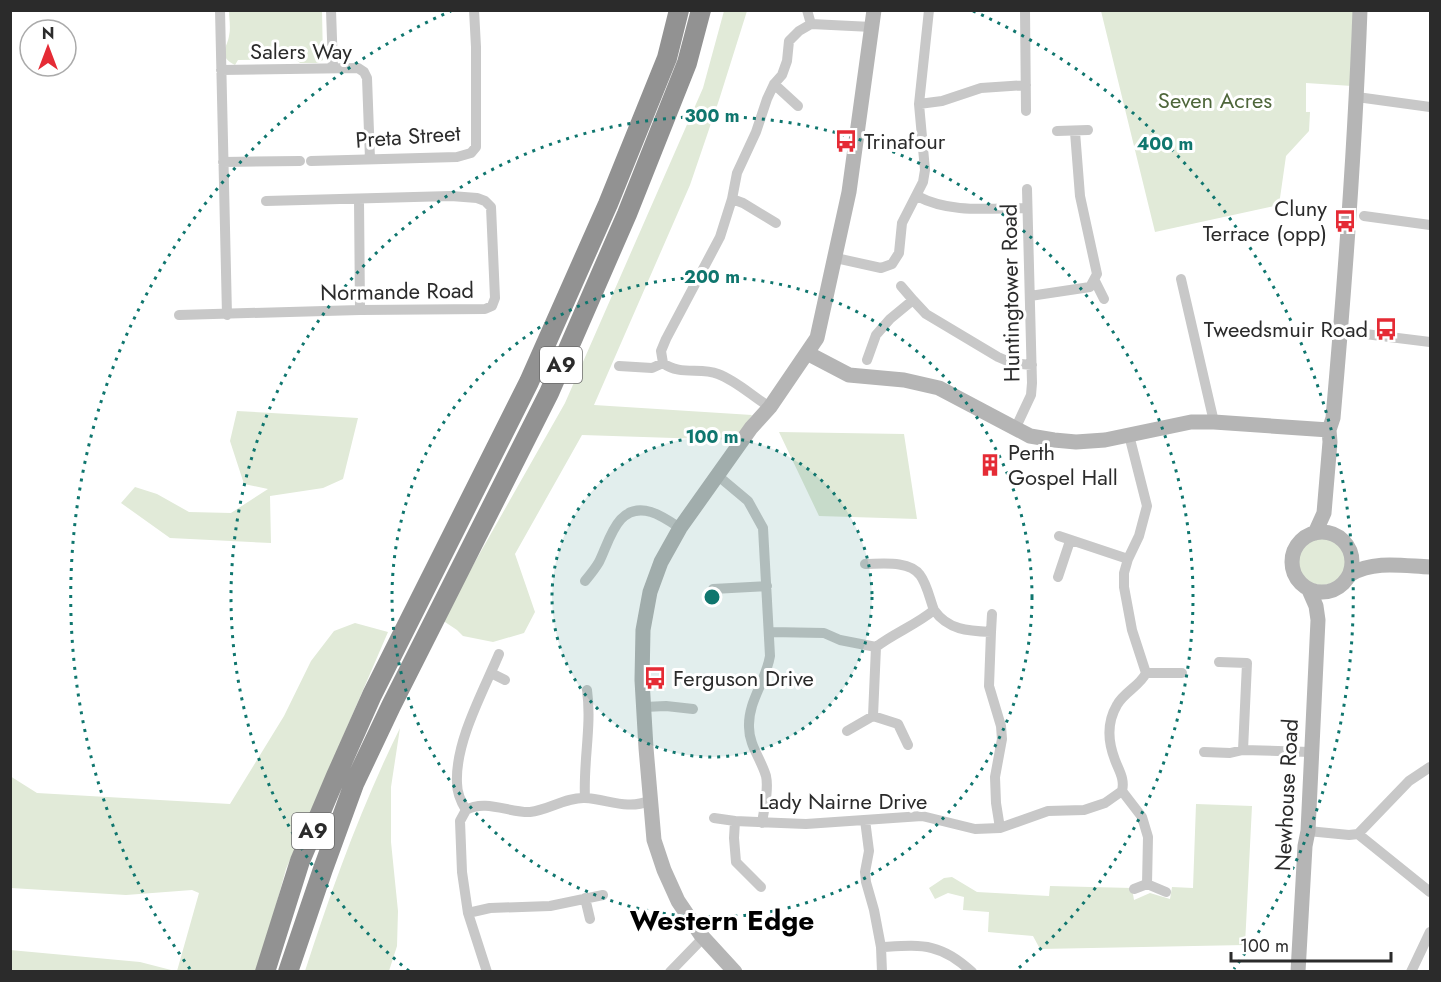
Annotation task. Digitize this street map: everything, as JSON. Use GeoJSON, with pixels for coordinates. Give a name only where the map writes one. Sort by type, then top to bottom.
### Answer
{"type":"FeatureCollection","features":[{"type":"Feature","properties":{"kind":"highway","name":"A9"},"geometry":{"type":"LineString","coordinates":[[265,972],[300,861],[336,776],[372,694],[529,382],[608,204],[667,58],[679,10]]}},
{"type":"Feature","properties":{"kind":"highway","name":"A9"},"geometry":{"type":"LineString","coordinates":[[288,972],[354,784],[549,393],[627,214],[687,63],[701,10]]}},
{"type":"Feature","properties":{"kind":"street"},"geometry":{"type":"LineString","coordinates":[[220,10],[227,315]]}},
{"type":"Feature","properties":{"kind":"street"},"geometry":{"type":"LineString","coordinates":[[331,10],[333,68]]}},
{"type":"Feature","properties":{"kind":"street","name":"Preta Street"},"geometry":{"type":"LineString","coordinates":[[223,162],[460,156],[471,153],[476,147],[474,10]]}},
{"type":"Feature","properties":{"kind":"street"},"geometry":{"type":"LineString","coordinates":[[807,10],[811,24]]}},
{"type":"Feature","properties":{"kind":"street"},"geometry":{"type":"LineString","coordinates":[[735,972],[703,938],[678,901],[654,840],[649,801],[644,707],[643,630],[650,592],[661,562],[680,528],[751,428],[770,407],[817,338],[849,192],[874,10]]}},
{"type":"Feature","properties":{"kind":"street"},"geometry":{"type":"LineString","coordinates":[[836,258],[875,268],[892,264],[898,253],[902,223],[917,196],[925,170],[920,104],[929,10]]}},
{"type":"Feature","properties":{"kind":"street"},"geometry":{"type":"LineString","coordinates":[[1024,10],[1026,111]]}},
{"type":"Feature","properties":{"kind":"street"},"geometry":{"type":"LineString","coordinates":[[1315,533],[1324,513],[1329,430],[1333,418],[1341,331],[1357,97],[1360,10]]}},
{"type":"Feature","properties":{"kind":"street"},"geometry":{"type":"LineString","coordinates":[[663,363],[662,351],[666,339],[720,237],[732,199],[737,173],[756,132],[774,84],[782,75],[787,61],[789,41],[811,24],[872,27]]}},
{"type":"Feature","properties":{"kind":"street","name":"Salers Way"},"geometry":{"type":"LineString","coordinates":[[221,70],[358,68],[367,78],[370,159]]}},
{"type":"Feature","properties":{"kind":"street"},"geometry":{"type":"LineString","coordinates":[[774,84],[798,106]]}},
{"type":"Feature","properties":{"kind":"street"},"geometry":{"type":"LineString","coordinates":[[920,104],[942,101],[981,88],[1026,85]]}},
{"type":"Feature","properties":{"kind":"street"},"geometry":{"type":"LineString","coordinates":[[1357,97],[1431,107]]}},
{"type":"Feature","properties":{"kind":"street"},"geometry":{"type":"LineString","coordinates":[[1057,131],[1088,130]]}},
{"type":"Feature","properties":{"kind":"street"},"geometry":{"type":"LineString","coordinates":[[1030,296],[1090,287],[1097,274],[1080,196],[1076,132]]}},
{"type":"Feature","properties":{"kind":"street","name":"Huntingtower Road"},"geometry":{"type":"LineString","coordinates":[[1014,428],[1031,395],[1028,189]]}},
{"type":"Feature","properties":{"kind":"street","name":"Normande Road"},"geometry":{"type":"LineString","coordinates":[[179,315],[485,309],[492,306],[495,298],[491,207],[485,201],[451,196],[266,201]]}},
{"type":"Feature","properties":{"kind":"street"},"geometry":{"type":"LineString","coordinates":[[917,196],[940,207],[1027,208]]}},
{"type":"Feature","properties":{"kind":"street"},"geometry":{"type":"LineString","coordinates":[[732,199],[776,223]]}},
{"type":"Feature","properties":{"kind":"street"},"geometry":{"type":"LineString","coordinates":[[358,200],[360,310]]}},
{"type":"Feature","properties":{"kind":"street"},"geometry":{"type":"LineString","coordinates":[[1364,216],[1431,225]]}},
{"type":"Feature","properties":{"kind":"street"},"geometry":{"type":"LineString","coordinates":[[1181,279],[1214,422]]}},
{"type":"Feature","properties":{"kind":"street"},"geometry":{"type":"LineString","coordinates":[[1095,281],[1104,299]]}},
{"type":"Feature","properties":{"kind":"street"},"geometry":{"type":"LineString","coordinates":[[901,286],[926,314],[994,355],[1012,363],[1032,365]]}},
{"type":"Feature","properties":{"kind":"street"},"geometry":{"type":"LineString","coordinates":[[867,360],[876,335],[890,319],[913,300]]}},
{"type":"Feature","properties":{"kind":"street"},"geometry":{"type":"LineString","coordinates":[[1341,331],[1431,342]]}},
{"type":"Feature","properties":{"kind":"street"},"geometry":{"type":"LineString","coordinates":[[807,353],[849,375],[904,380],[939,388],[1030,436],[1065,441],[1105,440],[1191,422],[1329,430]]}},
{"type":"Feature","properties":{"kind":"street"},"geometry":{"type":"LineString","coordinates":[[619,366],[652,369],[663,363]]}},
{"type":"Feature","properties":{"kind":"street"},"geometry":{"type":"LineString","coordinates":[[663,363],[681,371],[718,374],[770,407]]}},
{"type":"Feature","properties":{"kind":"street"},"geometry":{"type":"LineString","coordinates":[[1129,435],[1147,506],[1139,536],[1124,573],[1124,587],[1127,611],[1146,673],[1127,691],[1117,705],[1110,726],[1109,744],[1124,783],[1122,791],[1142,817],[1148,837],[1147,884]]}},
{"type":"Feature","properties":{"kind":"street"},"geometry":{"type":"LineString","coordinates":[[717,476],[748,501],[764,528],[770,656],[768,670],[751,704],[749,717],[752,742],[767,779],[762,823]]}},
{"type":"Feature","properties":{"kind":"street"},"geometry":{"type":"LineString","coordinates":[[585,581],[597,565],[616,522],[625,516],[634,512],[652,512],[680,528]]}},
{"type":"Feature","properties":{"kind":"street"},"geometry":{"type":"LineString","coordinates":[[1324,513],[1352,554],[1351,574]]}},
{"type":"Feature","properties":{"kind":"street"},"geometry":{"type":"LineString","coordinates":[[1338,535],[1325,532],[1315,533],[1299,542],[1292,559],[1292,569],[1296,578],[1317,591],[1340,587],[1351,574],[1361,567],[1386,565],[1431,567]]}},
{"type":"Feature","properties":{"kind":"street"},"geometry":{"type":"LineString","coordinates":[[1059,536],[1128,559]]}},
{"type":"Feature","properties":{"kind":"street"},"geometry":{"type":"LineString","coordinates":[[1058,577],[1070,541]]}},
{"type":"Feature","properties":{"kind":"street"},"geometry":{"type":"LineString","coordinates":[[1352,554],[1386,565]]}},
{"type":"Feature","properties":{"kind":"street"},"geometry":{"type":"LineString","coordinates":[[865,564],[898,564],[910,567],[920,574],[934,610],[940,619],[950,626],[967,631],[991,632]]}},
{"type":"Feature","properties":{"kind":"street"},"geometry":{"type":"LineString","coordinates":[[713,589],[767,586]]}},
{"type":"Feature","properties":{"kind":"street","name":"Newhouse Road"},"geometry":{"type":"LineString","coordinates":[[1298,972],[1305,846],[1308,831],[1318,620],[1317,591]]}},
{"type":"Feature","properties":{"kind":"street"},"geometry":{"type":"LineString","coordinates":[[873,716],[876,647],[934,610]]}},
{"type":"Feature","properties":{"kind":"street"},"geometry":{"type":"LineString","coordinates":[[992,614],[989,686],[1001,726],[1002,739],[995,777],[1000,828]]}},
{"type":"Feature","properties":{"kind":"street"},"geometry":{"type":"LineString","coordinates":[[770,632],[824,633],[840,640],[876,647]]}},
{"type":"Feature","properties":{"kind":"street"},"geometry":{"type":"LineString","coordinates":[[466,810],[461,802],[457,783],[464,742],[499,654]]}},
{"type":"Feature","properties":{"kind":"street"},"geometry":{"type":"LineString","coordinates":[[1219,662],[1247,663],[1243,750]]}},
{"type":"Feature","properties":{"kind":"street"},"geometry":{"type":"LineString","coordinates":[[491,673],[505,680]]}},
{"type":"Feature","properties":{"kind":"street"},"geometry":{"type":"LineString","coordinates":[[1146,673],[1182,673]]}},
{"type":"Feature","properties":{"kind":"street"},"geometry":{"type":"LineString","coordinates":[[585,798],[588,690]]}},
{"type":"Feature","properties":{"kind":"street"},"geometry":{"type":"LineString","coordinates":[[644,707],[666,706],[693,710]]}},
{"type":"Feature","properties":{"kind":"street"},"geometry":{"type":"LineString","coordinates":[[847,731],[873,716],[898,724],[908,745]]}},
{"type":"Feature","properties":{"kind":"street"},"geometry":{"type":"LineString","coordinates":[[1204,752],[1230,753],[1243,750],[1310,752]]}},
{"type":"Feature","properties":{"kind":"street"},"geometry":{"type":"LineString","coordinates":[[1308,831],[1358,834],[1409,781],[1431,767]]}},
{"type":"Feature","properties":{"kind":"street","name":"Lady Nairne Drive"},"geometry":{"type":"LineString","coordinates":[[714,818],[762,823],[806,824],[922,816],[975,829],[1000,828],[1048,811],[1084,810],[1105,803],[1122,791]]}},
{"type":"Feature","properties":{"kind":"street"},"geometry":{"type":"LineString","coordinates":[[487,972],[468,913],[462,872],[460,821],[466,810],[473,806],[483,805],[530,812],[585,798],[624,805],[649,801]]}},
{"type":"Feature","properties":{"kind":"street"},"geometry":{"type":"LineString","coordinates":[[865,820],[869,851],[865,872],[866,882],[881,947],[882,972]]}},
{"type":"Feature","properties":{"kind":"street","name":"Lady Nairne Drive"},"geometry":{"type":"LineString","coordinates":[[735,821],[736,862],[760,887]]}},
{"type":"Feature","properties":{"kind":"street"},"geometry":{"type":"LineString","coordinates":[[1358,834],[1431,892]]}},
{"type":"Feature","properties":{"kind":"street"},"geometry":{"type":"LineString","coordinates":[[1134,889],[1147,884],[1166,892]]}},
{"type":"Feature","properties":{"kind":"street"},"geometry":{"type":"LineString","coordinates":[[468,913],[490,908],[549,906],[603,895]]}},
{"type":"Feature","properties":{"kind":"street"},"geometry":{"type":"LineString","coordinates":[[585,898],[590,919]]}},
{"type":"Feature","properties":{"kind":"street"},"geometry":{"type":"LineString","coordinates":[[1411,972],[1431,932]]}},
{"type":"Feature","properties":{"kind":"street"},"geometry":{"type":"LineString","coordinates":[[670,972],[703,938]]}},
{"type":"Feature","properties":{"kind":"street"},"geometry":{"type":"LineString","coordinates":[[881,947],[933,947],[954,955],[972,972]]}},
{"type":"Feature","properties":{"kind":"green space"},"geometry":{"type":"Polygon","coordinates":[[[229,11],[322,11],[323,60],[318,63],[300,63],[295,59],[238,60],[235,65],[229,62],[224,52],[230,33],[229,11]]]}},
{"type":"Feature","properties":{"kind":"green space"},"geometry":{"type":"Polygon","coordinates":[[[724,11],[747,11],[719,100],[690,185],[594,405],[752,415],[735,440],[582,435],[515,554],[535,612],[524,633],[493,642],[463,636],[442,620],[565,403],[703,88],[724,11]]]}},
{"type":"Feature","properties":{"kind":"green space","name":"Seven Acres"},"geometry":{"type":"Polygon","coordinates":[[[1101,11],[1356,11],[1352,86],[1306,83],[1306,112],[1310,112],[1309,131],[1286,156],[1279,205],[1155,232],[1101,11]]]}},
{"type":"Feature","properties":{"kind":"green space"},"geometry":{"type":"Polygon","coordinates":[[[237,411],[358,418],[343,479],[323,488],[270,496],[271,543],[170,538],[121,503],[135,487],[157,494],[189,512],[231,513],[268,489],[244,484],[230,441],[237,411]]]}},
{"type":"Feature","properties":{"kind":"green space"},"geometry":{"type":"Polygon","coordinates":[[[779,432],[904,434],[917,519],[819,516],[779,432]]]}},
{"type":"Feature","properties":{"kind":"green space"},"geometry":{"type":"Polygon","coordinates":[[[1322,537],[1339,544],[1346,561],[1339,578],[1322,585],[1305,578],[1298,561],[1305,544],[1322,537]]]}},
{"type":"Feature","properties":{"kind":"green space"},"geometry":{"type":"Polygon","coordinates":[[[355,623],[388,632],[286,869],[258,971],[177,971],[199,893],[192,890],[126,895],[11,888],[10,776],[37,793],[230,804],[284,716],[311,661],[334,631],[355,623]]]}},
{"type":"Feature","properties":{"kind":"green space"},"geometry":{"type":"Polygon","coordinates":[[[400,728],[391,787],[391,842],[398,911],[397,946],[389,971],[305,971],[348,848],[400,728]]]}},
{"type":"Feature","properties":{"kind":"green space"},"geometry":{"type":"Polygon","coordinates":[[[1196,804],[1252,806],[1245,945],[1040,949],[1033,936],[988,932],[989,912],[963,910],[964,897],[948,893],[935,899],[929,888],[944,878],[952,877],[977,892],[1049,896],[1050,886],[1132,888],[1134,900],[1150,893],[1170,899],[1172,887],[1193,888],[1196,804]]]}},
{"type":"Feature","properties":{"kind":"green space"},"geometry":{"type":"Polygon","coordinates":[[[10,950],[140,962],[175,971],[11,971],[10,950]]]}},
{"type":"Feature","properties":{"kind":"place","name":"Trinafour"},"geometry":{"type":"Point","coordinates":[846,141]}},
{"type":"Feature","properties":{"kind":"place","name":"Cluny Terrace (opp)"},"geometry":{"type":"Point","coordinates":[1345,221]}},
{"type":"Feature","properties":{"kind":"place","name":"Tweedsmuir Road"},"geometry":{"type":"Point","coordinates":[1386,329]}},
{"type":"Feature","properties":{"kind":"place","name":"Perth Gospel Hall"},"geometry":{"type":"Point","coordinates":[990,465]}},
{"type":"Feature","properties":{"kind":"place","name":"Ferguson Drive"},"geometry":{"type":"Point","coordinates":[655,678]}},
{"type":"Feature","properties":{"kind":"district","name":"Western Edge"},"geometry":{"type":"Point","coordinates":[722,920]}}]}
